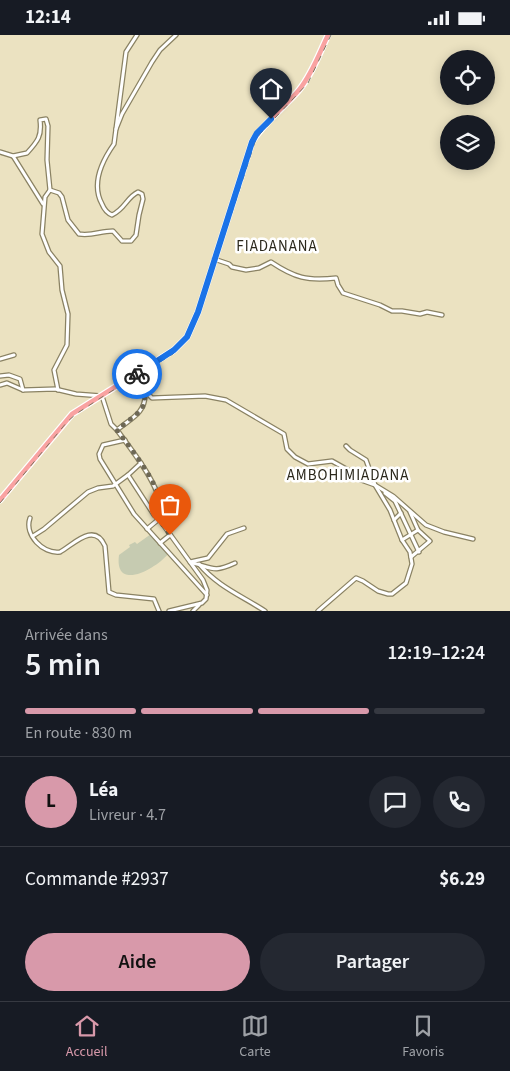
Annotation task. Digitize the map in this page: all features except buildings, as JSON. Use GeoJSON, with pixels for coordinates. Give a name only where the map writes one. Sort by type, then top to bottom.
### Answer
{"type":"FeatureCollection","features":[{"type":"Feature","properties":{"kind":"main road"},"geometry":{"type":"LineString","coordinates":[[0,500],[72,414],[174,350],[187,337],[198,312],[252,142],[257,133],[298,91],[308,78],[328,35]]}},
{"type":"Feature","properties":{"kind":"street"},"geometry":{"type":"LineString","coordinates":[[50,190],[59,193],[62,197],[68,220],[79,234],[90,235],[113,231],[122,241],[131,241],[136,235],[144,199],[142,194],[138,192],[133,195],[123,208],[112,215],[108,213],[96,193],[97,178],[114,144],[126,52],[137,35]]}},
{"type":"Feature","properties":{"kind":"street"},"geometry":{"type":"LineString","coordinates":[[115,131],[122,114],[152,62],[160,50],[176,35]]}},
{"type":"Feature","properties":{"kind":"street"},"geometry":{"type":"LineString","coordinates":[[0,152],[13,156],[24,155],[29,151],[40,134],[42,129],[40,120],[46,119],[48,126],[47,160],[50,190],[44,197],[42,234],[49,252],[60,266],[62,290],[68,314],[67,345],[54,370],[58,390]]}},
{"type":"Feature","properties":{"kind":"street"},"geometry":{"type":"LineString","coordinates":[[13,156],[43,205]]}},
{"type":"Feature","properties":{"kind":"street"},"geometry":{"type":"LineString","coordinates":[[214,259],[238,269],[253,270],[271,262],[286,272],[311,280],[336,278],[343,293],[392,311],[420,314],[427,312],[442,315]]}},
{"type":"Feature","properties":{"kind":"street"},"geometry":{"type":"LineString","coordinates":[[0,359],[14,355]]}},
{"type":"Feature","properties":{"kind":"street"},"geometry":{"type":"LineString","coordinates":[[137,373],[152,398],[205,396],[226,401],[277,428],[284,434],[287,449],[308,464],[332,461],[348,469],[357,478],[375,485],[393,496],[426,525],[444,532],[473,539]]}},
{"type":"Feature","properties":{"kind":"street"},"geometry":{"type":"LineString","coordinates":[[0,376],[9,375],[20,379],[23,390]]}},
{"type":"Feature","properties":{"kind":"street"},"geometry":{"type":"LineString","coordinates":[[0,385],[7,383],[23,390],[39,388],[102,396],[111,424],[142,463],[157,495],[161,509],[159,519],[147,529]]}},
{"type":"Feature","properties":{"kind":"street"},"geometry":{"type":"LineString","coordinates":[[117,430],[137,414],[144,405],[146,387]]}},
{"type":"Feature","properties":{"kind":"street"},"geometry":{"type":"LineString","coordinates":[[125,441],[104,445],[99,454],[134,513],[207,596]]}},
{"type":"Feature","properties":{"kind":"street"},"geometry":{"type":"LineString","coordinates":[[318,611],[335,598],[350,581],[358,577],[378,591],[392,594],[406,583],[412,564],[410,552],[402,540],[375,485],[366,460],[346,446]]}},
{"type":"Feature","properties":{"kind":"street"},"geometry":{"type":"LineString","coordinates":[[33,536],[40,533],[88,492],[116,485],[142,463]]}},
{"type":"Feature","properties":{"kind":"street"},"geometry":{"type":"LineString","coordinates":[[128,475],[154,515],[159,519],[206,585],[206,599],[193,611]]}},
{"type":"Feature","properties":{"kind":"street"},"geometry":{"type":"LineString","coordinates":[[383,490],[395,501],[420,552]]}},
{"type":"Feature","properties":{"kind":"street"},"geometry":{"type":"LineString","coordinates":[[410,511],[418,530],[430,541],[420,552],[411,557]]}},
{"type":"Feature","properties":{"kind":"street"},"geometry":{"type":"LineString","coordinates":[[394,521],[401,513]]}},
{"type":"Feature","properties":{"kind":"street"},"geometry":{"type":"LineString","coordinates":[[30,518],[28,529],[42,548],[54,553],[60,553],[78,538],[84,536],[96,537],[103,542],[109,591],[116,595],[154,599],[159,611]]}},
{"type":"Feature","properties":{"kind":"street"},"geometry":{"type":"LineString","coordinates":[[190,562],[208,558],[227,534],[244,528]]}},
{"type":"Feature","properties":{"kind":"street"},"geometry":{"type":"LineString","coordinates":[[402,540],[418,530]]}},
{"type":"Feature","properties":{"kind":"street"},"geometry":{"type":"LineString","coordinates":[[160,543],[170,535]]}},
{"type":"Feature","properties":{"kind":"street"},"geometry":{"type":"LineString","coordinates":[[190,562],[208,569],[226,567],[235,563]]}},
{"type":"Feature","properties":{"kind":"street"},"geometry":{"type":"LineString","coordinates":[[199,564],[224,587],[248,599],[265,611]]}},
{"type":"Feature","properties":{"kind":"street"},"geometry":{"type":"LineString","coordinates":[[170,611],[202,603]]}},
{"type":"Feature","properties":{"kind":"green space"},"geometry":{"type":"Polygon","coordinates":[[[151,534],[168,554],[163,560],[138,574],[129,575],[123,573],[119,566],[119,555],[130,547],[129,545],[135,542],[137,544],[151,534]]]}},
{"type":"Feature","properties":{"kind":"railway"},"geometry":{"type":"LineString","coordinates":[[0,503],[67,422],[76,414],[173,354],[187,340],[197,319],[255,142],[260,134],[308,83],[331,35]]}},
{"type":"Feature","properties":{"kind":"way so far"},"geometry":{"type":"LineString","coordinates":[[137,374],[146,387],[144,405],[137,414],[117,430],[137,456],[151,481],[161,509],[159,519],[170,535]]}},
{"type":"Feature","properties":{"kind":"district","name":"FIADANANA"},"geometry":{"type":"Point","coordinates":[277,246]}},
{"type":"Feature","properties":{"kind":"district","name":"AMBOHIMIADANA"},"geometry":{"type":"Point","coordinates":[348,475]}},
{"type":"Feature","properties":{"kind":"route"},"geometry":{"type":"LineString","coordinates":[[137,374],[174,350],[187,337],[198,312],[252,142],[257,133],[271,119]]}}]}
